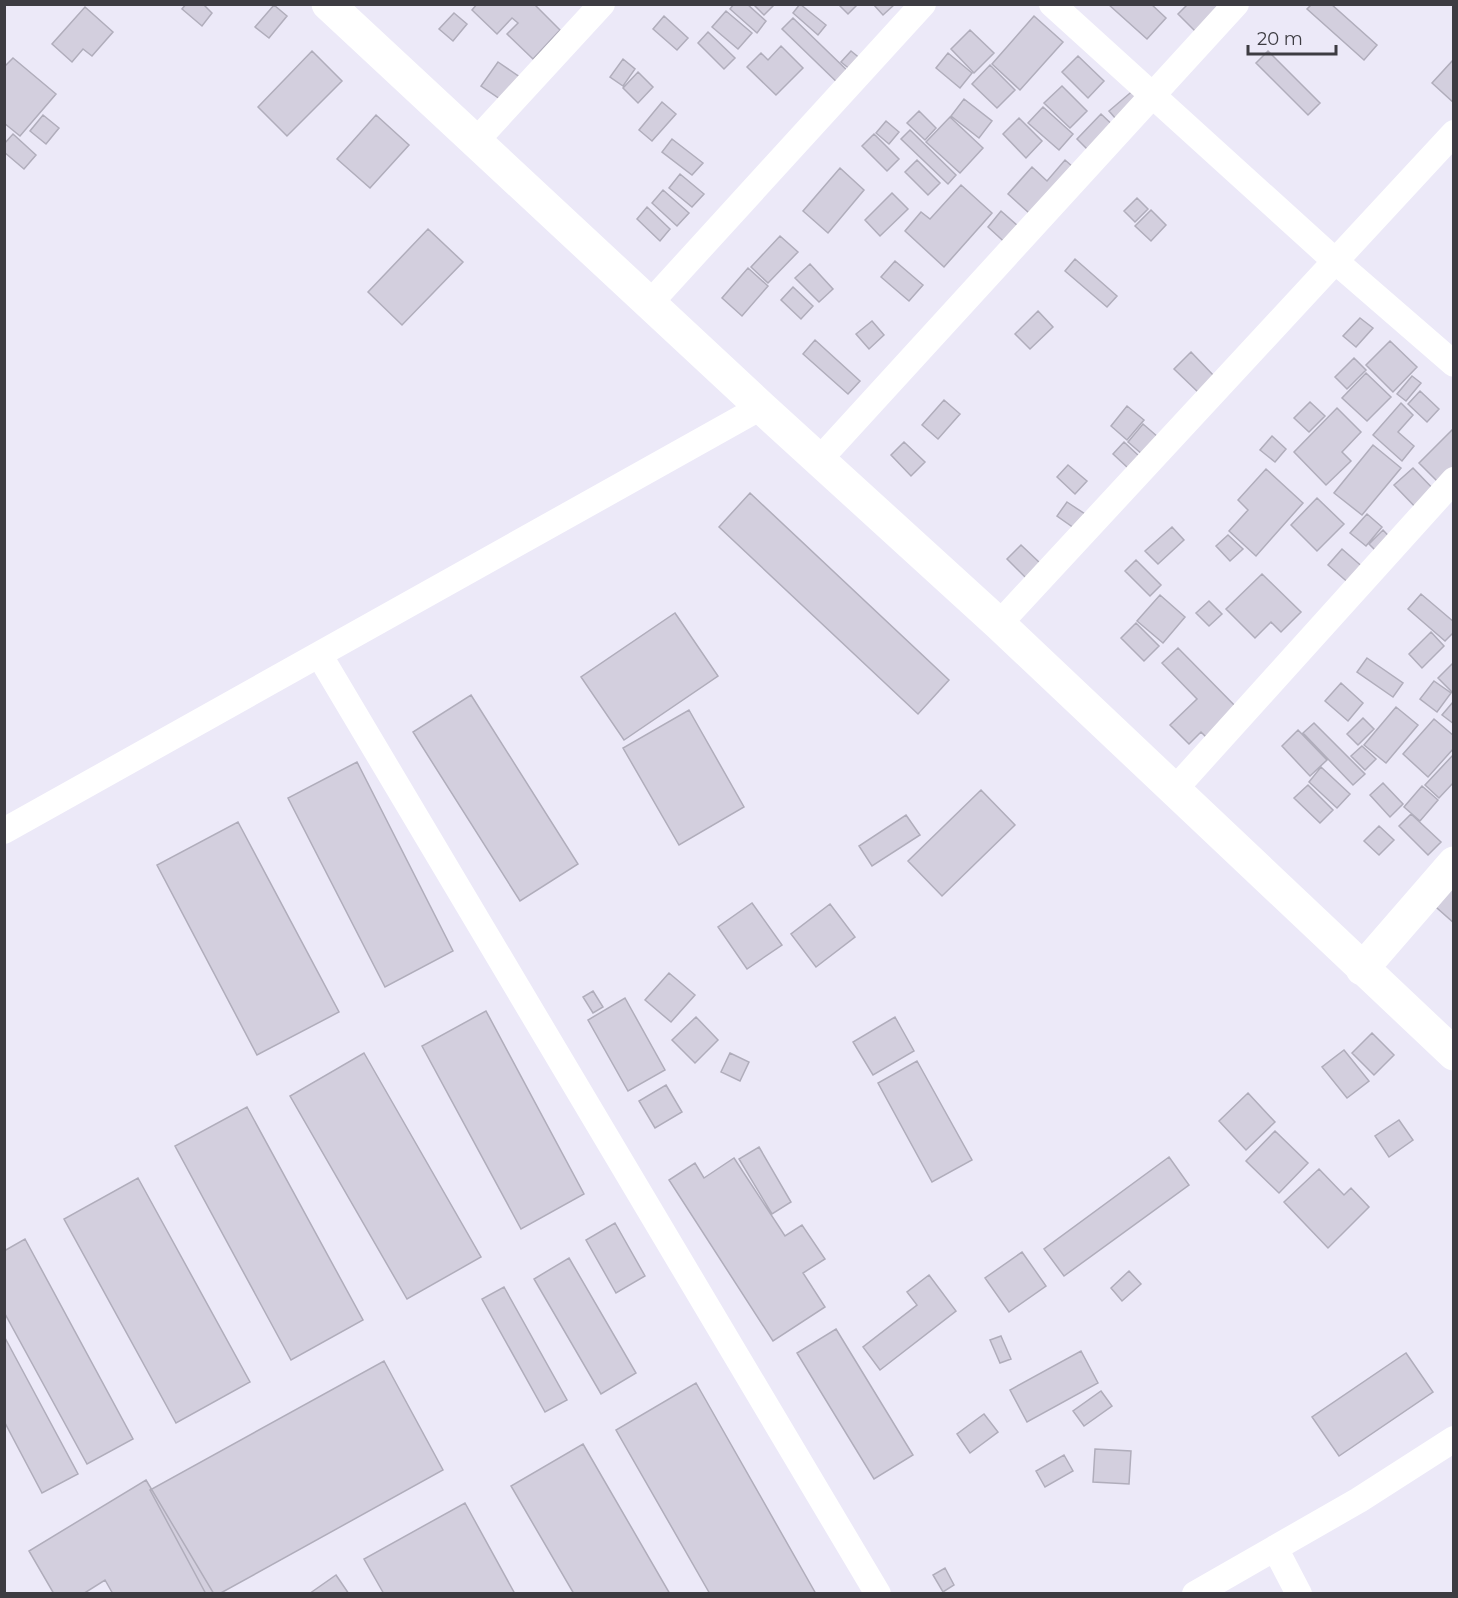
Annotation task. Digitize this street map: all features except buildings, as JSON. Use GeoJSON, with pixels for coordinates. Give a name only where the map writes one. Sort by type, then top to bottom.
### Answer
{"type":"FeatureCollection","features":[{"type":"Feature","properties":{"kind":"main road"},"geometry":{"type":"LineString","coordinates":[[328,4],[761,407],[999,624],[1454,1054]]}},
{"type":"Feature","properties":{"kind":"main road"},"geometry":{"type":"LineString","coordinates":[[1362,969],[1454,863]]}},
{"type":"Feature","properties":{"kind":"street"},"geometry":{"type":"LineString","coordinates":[[475,142],[602,4]]}},
{"type":"Feature","properties":{"kind":"street"},"geometry":{"type":"LineString","coordinates":[[650,303],[923,4]]}},
{"type":"Feature","properties":{"kind":"street"},"geometry":{"type":"LineString","coordinates":[[1052,4],[1334,260],[1454,364]]}},
{"type":"Feature","properties":{"kind":"street"},"geometry":{"type":"LineString","coordinates":[[819,459],[1236,4]]}},
{"type":"Feature","properties":{"kind":"street"},"geometry":{"type":"LineString","coordinates":[[999,624],[1454,133]]}},
{"type":"Feature","properties":{"kind":"street"},"geometry":{"type":"LineString","coordinates":[[4,831],[761,407]]}},
{"type":"Feature","properties":{"kind":"street"},"geometry":{"type":"LineString","coordinates":[[1175,789],[1454,480]]}},
{"type":"Feature","properties":{"kind":"street"},"geometry":{"type":"LineString","coordinates":[[320,656],[878,1593]]}},
{"type":"Feature","properties":{"kind":"street"},"geometry":{"type":"LineString","coordinates":[[1195,1593],[1359,1500],[1454,1438]]}},
{"type":"Feature","properties":{"kind":"street"},"geometry":{"type":"LineString","coordinates":[[1275,1548],[1299,1593]]}}]}
